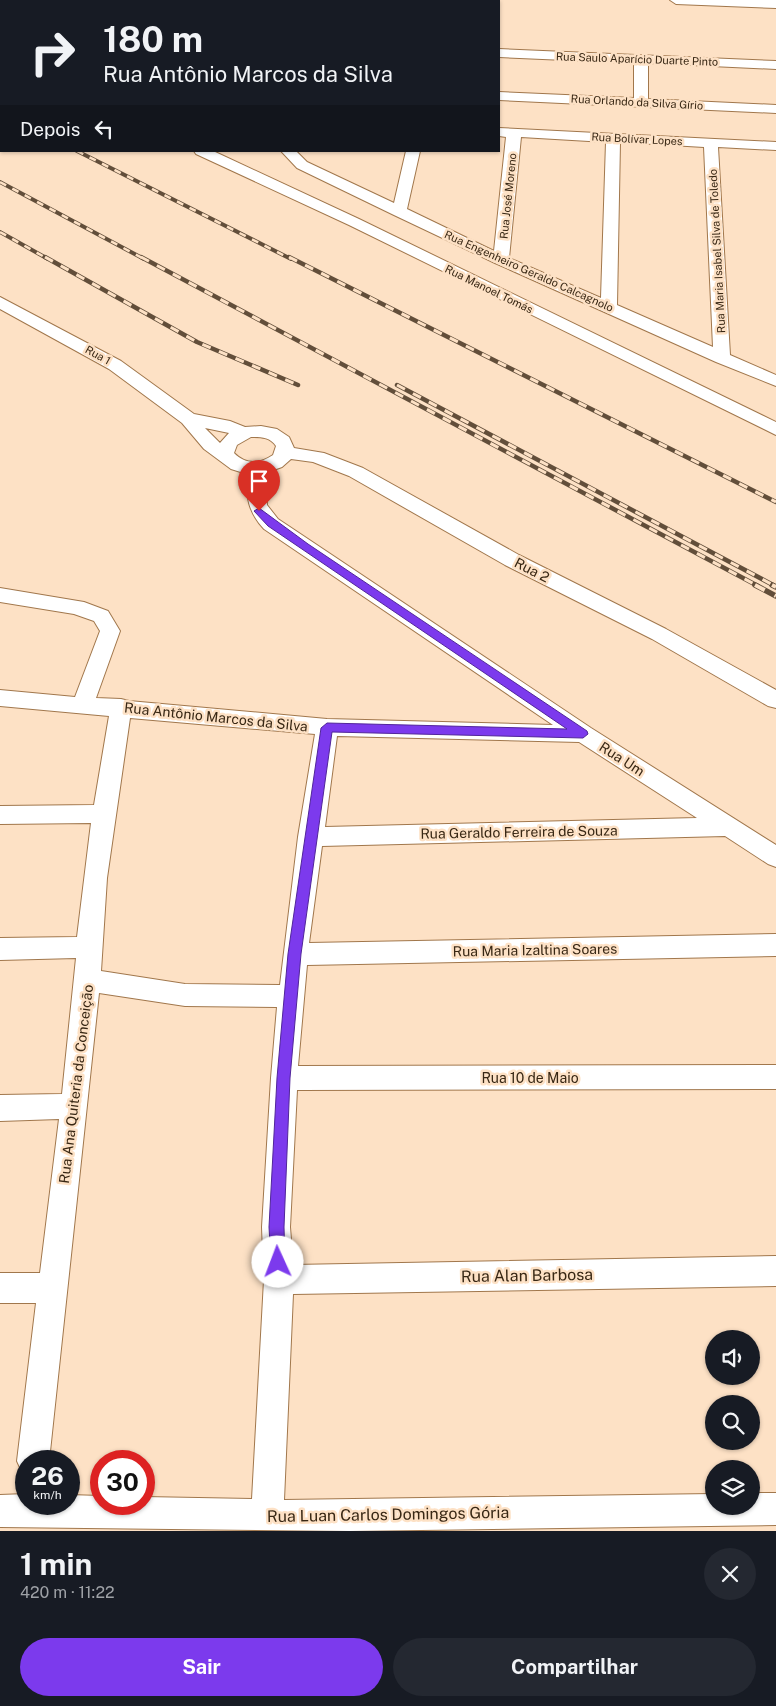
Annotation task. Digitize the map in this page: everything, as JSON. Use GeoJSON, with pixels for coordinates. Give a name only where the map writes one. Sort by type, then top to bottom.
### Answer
{"type":"FeatureCollection","features":[{"type":"Feature","properties":{"kind":"street"},"geometry":{"type":"LineString","coordinates":[[676,0],[776,4]]}},
{"type":"Feature","properties":{"kind":"street","name":"Rua Saulo Aparício Duarte Pinto"},"geometry":{"type":"LineString","coordinates":[[500,53],[776,65]]}},
{"type":"Feature","properties":{"kind":"street"},"geometry":{"type":"LineString","coordinates":[[641,59],[641,102]]}},
{"type":"Feature","properties":{"kind":"street","name":"Rua Orlando da Silva Gírio"},"geometry":{"type":"LineString","coordinates":[[500,96],[776,109]]}},
{"type":"Feature","properties":{"kind":"street","name":"Rua Bolívar Lopes"},"geometry":{"type":"LineString","coordinates":[[506,132],[776,146]]}},
{"type":"Feature","properties":{"kind":"street","name":"Rua José Moreno"},"geometry":{"type":"LineString","coordinates":[[501,260],[506,132]]}},
{"type":"Feature","properties":{"kind":"street"},"geometry":{"type":"LineString","coordinates":[[609,307],[613,137]]}},
{"type":"Feature","properties":{"kind":"street","name":"Rua Maria Isabel Silva de Toledo"},"geometry":{"type":"LineString","coordinates":[[711,143],[722,358]]}},
{"type":"Feature","properties":{"kind":"street","name":"Rua Manoel Tomás"},"geometry":{"type":"LineString","coordinates":[[203,152],[354,222],[776,429]]}},
{"type":"Feature","properties":{"kind":"street","name":"Rua Engenheiro Geraldo Calcagnolo"},"geometry":{"type":"LineString","coordinates":[[289,152],[302,165],[501,260],[776,381]]}},
{"type":"Feature","properties":{"kind":"street"},"geometry":{"type":"LineString","coordinates":[[399,212],[413,152]]}},
{"type":"Feature","properties":{"kind":"street","name":"Rua 1"},"geometry":{"type":"LineString","coordinates":[[0,302],[115,365],[188,419],[210,445],[225,454]]}},
{"type":"Feature","properties":{"kind":"street","name":"Rua 1"},"geometry":{"type":"LineString","coordinates":[[188,419],[230,428],[243,433]]}},
{"type":"Feature","properties":{"kind":"street"},"geometry":{"type":"LineString","coordinates":[[259,431],[274,434],[283,442],[285,452],[275,463],[256,469],[242,468],[231,462],[225,454],[226,446],[232,438],[243,433],[259,431]]}},
{"type":"Feature","properties":{"kind":"street","name":"Rua 2"},"geometry":{"type":"LineString","coordinates":[[285,452],[317,456],[356,472],[512,560],[659,634],[776,700]]}},
{"type":"Feature","properties":{"kind":"street","name":"Rua Um"},"geometry":{"type":"LineString","coordinates":[[256,469],[256,496],[259,511],[265,519],[583,734],[776,857]]}},
{"type":"Feature","properties":{"kind":"street"},"geometry":{"type":"LineString","coordinates":[[0,595],[77,607],[101,616],[110,631],[82,704]]}},
{"type":"Feature","properties":{"kind":"street","name":"Rua Antônio Marcos da Silva"},"geometry":{"type":"LineString","coordinates":[[0,698],[121,707],[327,728],[583,734]]}},
{"type":"Feature","properties":{"kind":"street","name":"Rua Ana Quiteria da Conceição"},"geometry":{"type":"LineString","coordinates":[[34,1450],[88,980],[88,947],[104,814],[121,707]]}},
{"type":"Feature","properties":{"kind":"street"},"geometry":{"type":"LineString","coordinates":[[266,1523],[279,1280],[276,1227],[284,1078],[295,954],[310,837],[327,728]]}},
{"type":"Feature","properties":{"kind":"street"},"geometry":{"type":"LineString","coordinates":[[0,815],[104,814]]}},
{"type":"Feature","properties":{"kind":"street","name":"Rua Geraldo Ferreira de Souza"},"geometry":{"type":"LineString","coordinates":[[310,837],[728,827]]}},
{"type":"Feature","properties":{"kind":"street","name":"Rua Maria Izaltina Soares"},"geometry":{"type":"LineString","coordinates":[[295,954],[776,946]]}},
{"type":"Feature","properties":{"kind":"street"},"geometry":{"type":"LineString","coordinates":[[0,949],[88,947]]}},
{"type":"Feature","properties":{"kind":"street"},"geometry":{"type":"LineString","coordinates":[[88,980],[186,995],[291,996]]}},
{"type":"Feature","properties":{"kind":"street","name":"Rua 10 de Maio"},"geometry":{"type":"LineString","coordinates":[[284,1078],[776,1077]]}},
{"type":"Feature","properties":{"kind":"street"},"geometry":{"type":"LineString","coordinates":[[0,1108],[73,1106]]}},
{"type":"Feature","properties":{"kind":"street","name":"Rua Alan Barbosa"},"geometry":{"type":"LineString","coordinates":[[279,1280],[776,1270]]}},
{"type":"Feature","properties":{"kind":"street"},"geometry":{"type":"LineString","coordinates":[[0,1288],[52,1288]]}},
{"type":"Feature","properties":{"kind":"street","name":"Rua Luan Carlos Domingos Gória"},"geometry":{"type":"LineString","coordinates":[[80,1512],[266,1523],[776,1509]]}},
{"type":"Feature","properties":{"kind":"railway"},"geometry":{"type":"LineString","coordinates":[[79,152],[291,259]]}},
{"type":"Feature","properties":{"kind":"railway"},"geometry":{"type":"LineString","coordinates":[[0,182],[144,259]]}},
{"type":"Feature","properties":{"kind":"railway"},"geometry":{"type":"LineString","coordinates":[[0,232],[48,259]]}},
{"type":"Feature","properties":{"kind":"railway"},"geometry":{"type":"LineString","coordinates":[[45,257],[197,342],[298,385]]}},
{"type":"Feature","properties":{"kind":"railway"},"geometry":{"type":"LineString","coordinates":[[141,257],[758,586]]}},
{"type":"Feature","properties":{"kind":"railway"},"geometry":{"type":"LineString","coordinates":[[289,257],[776,502]]}},
{"type":"Feature","properties":{"kind":"railway"},"geometry":{"type":"LineString","coordinates":[[397,385],[775,586]]}},
{"type":"Feature","properties":{"kind":"railway"},"geometry":{"type":"LineString","coordinates":[[755,585],[776,596]]}},
{"type":"Feature","properties":{"kind":"railway"},"geometry":{"type":"LineString","coordinates":[[772,585],[776,587]]}},
{"type":"Feature","properties":{"kind":"route"},"geometry":{"type":"LineString","coordinates":[[259,511],[271,524],[304,547],[583,734],[327,728],[310,837],[295,954],[284,1078],[276,1227],[278,1262]]}}]}
